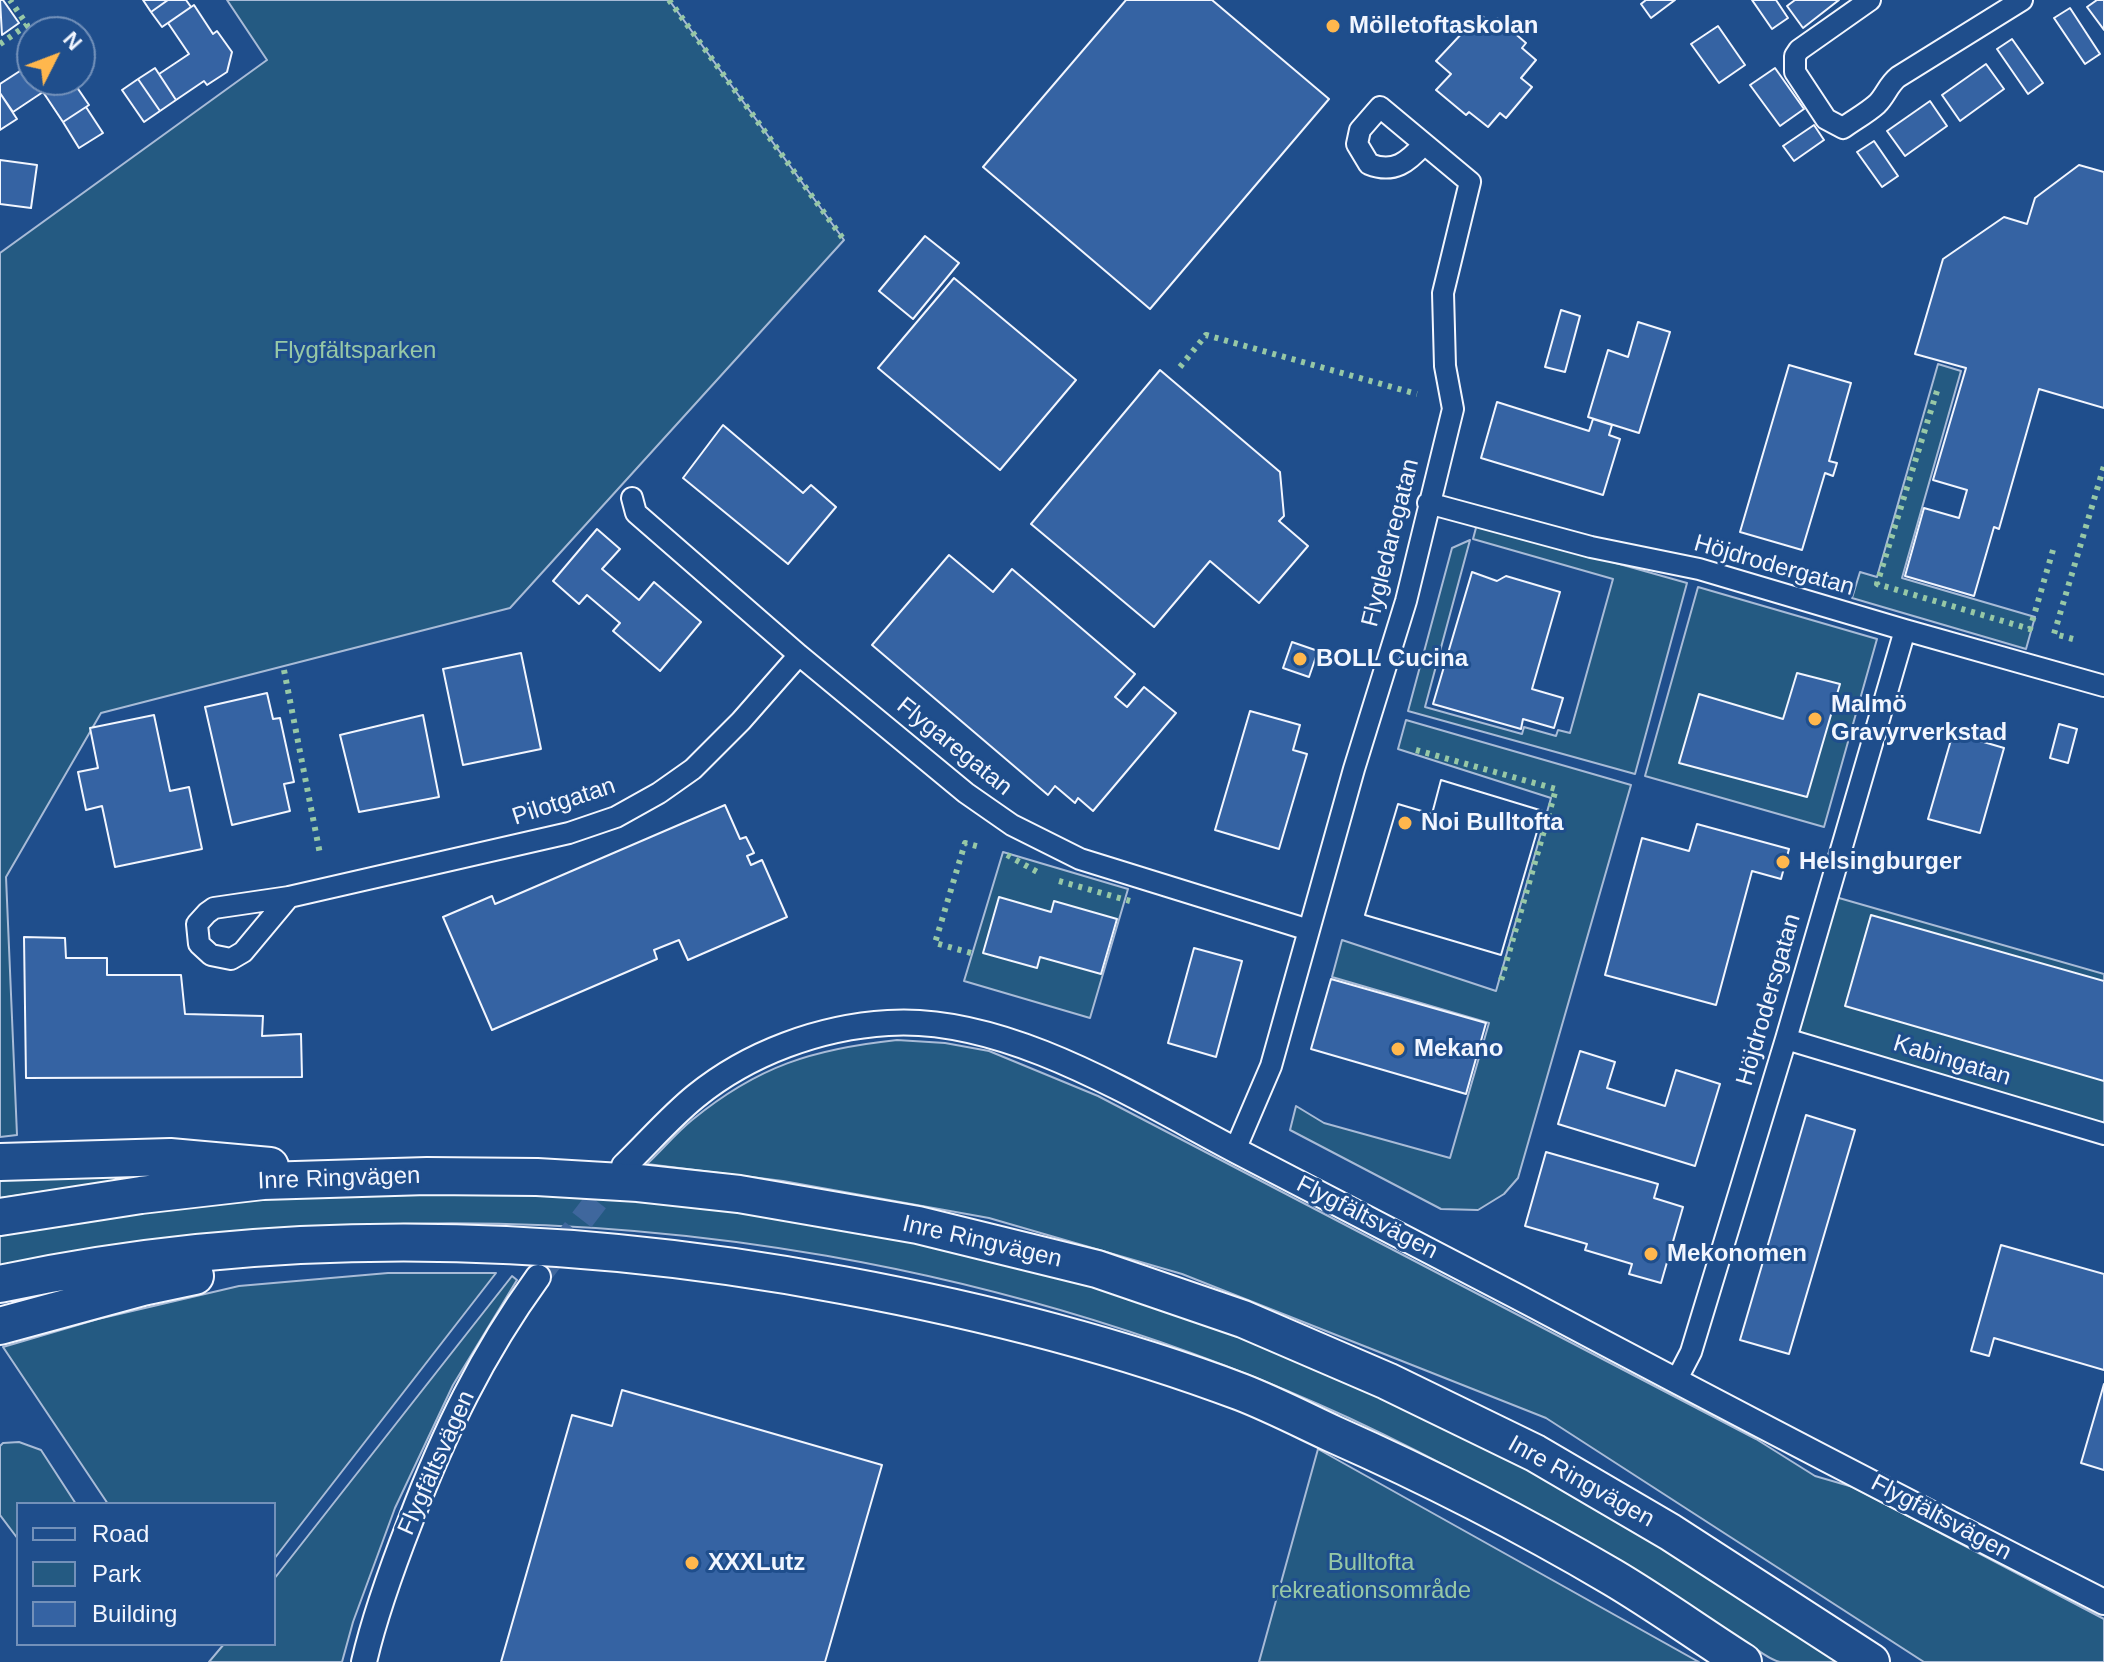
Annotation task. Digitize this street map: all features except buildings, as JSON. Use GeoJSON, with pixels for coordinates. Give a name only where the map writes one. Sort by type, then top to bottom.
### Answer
{"type":"FeatureCollection","features":[{"type":"Feature","properties":{"kind":"highway"},"geometry":{"type":"LineString","coordinates":[[0,1162],[170,1157],[261,1163],[321,1180]]}},
{"type":"Feature","properties":{"kind":"highway","name":"Inre Ringvägen"},"geometry":{"type":"LineString","coordinates":[[0,1217],[141,1195],[263,1181],[427,1176],[537,1177],[638,1183],[739,1194],[918,1225],[1097,1269],[1243,1319],[1387,1381],[1522,1447],[1670,1532],[1871,1662]]}},
{"type":"Feature","properties":{"kind":"highway"},"geometry":{"type":"LineString","coordinates":[[0,1284],[120,1263],[251,1248],[416,1242],[677,1258],[941,1303],[1052,1331],[1243,1393],[1426,1475],[1612,1577],[1743,1662]]}},
{"type":"Feature","properties":{"kind":"highway"},"geometry":{"type":"LineString","coordinates":[[0,1326],[182,1278],[262,1266],[376,1259],[416,1242]]}},
{"type":"Feature","properties":{"kind":"highway"},"geometry":{"type":"LineString","coordinates":[[1797,1614],[1894,1662]]}},
{"type":"Feature","properties":{"kind":"street"},"geometry":{"type":"LineString","coordinates":[[1870,0],[1799,50],[1795,56],[1795,72],[1826,119],[1843,128],[1876,105],[1888,85],[1898,77],[2022,0]]}},
{"type":"Feature","properties":{"kind":"street","name":"Flygledaregatan"},"geometry":{"type":"LineString","coordinates":[[1235,1150],[1271,1066],[1354,769],[1406,601],[1453,409],[1445,366],[1443,293],[1470,182],[1424,144]]}},
{"type":"Feature","properties":{"kind":"street","name":"Flygaregatan"},"geometry":{"type":"LineString","coordinates":[[632,498],[636,513],[799,655],[993,814],[1080,859],[1309,930]]}},
{"type":"Feature","properties":{"kind":"street","name":"Höjdrodergatan"},"geometry":{"type":"LineString","coordinates":[[1428,503],[1591,547],[1699,569],[2104,686]]}},
{"type":"Feature","properties":{"kind":"street","name":"Höjdrodersgatan"},"geometry":{"type":"LineString","coordinates":[[1676,1381],[1691,1352],[1905,630]]}},
{"type":"Feature","properties":{"kind":"street","name":"Pilotgatan"},"geometry":{"type":"LineString","coordinates":[[289,897],[569,833],[616,817],[693,769],[741,721],[799,655]]}},
{"type":"Feature","properties":{"kind":"street","name":"Flygfältsvägen"},"geometry":{"type":"LineString","coordinates":[[624,1166],[696,1096],[752,1059],[827,1031],[890,1022],[942,1025],[998,1038],[1058,1060],[1167,1112],[1676,1381],[2104,1602]]}},
{"type":"Feature","properties":{"kind":"street","name":"Kabingatan"},"geometry":{"type":"LineString","coordinates":[[1786,1039],[2104,1134]]}},
{"type":"Feature","properties":{"kind":"street","name":"Flygfältsvägen"},"geometry":{"type":"LineString","coordinates":[[364,1662],[389,1575],[438,1447],[478,1370],[538,1277]]}},
{"type":"Feature","properties":{"kind":"green space","name":"Flygfältsparken"},"geometry":{"type":"Polygon","coordinates":[[[227,0],[669,0],[844,240],[510,608],[101,713],[6,877],[17,1135],[0,1137],[0,253],[267,60],[227,0]]]}},
{"type":"Feature","properties":{"kind":"green space"},"geometry":{"type":"Polygon","coordinates":[[[1938,364],[1961,371],[1902,578],[2035,617],[2026,649],[1852,598],[1860,572],[1877,577],[1938,364]]]}},
{"type":"Feature","properties":{"kind":"green space"},"geometry":{"type":"Polygon","coordinates":[[[1477,524],[1687,583],[1635,774],[1408,711],[1452,548],[1470,540],[1425,707],[1522,734],[1524,727],[1556,736],[1558,730],[1570,733],[1613,579],[1473,539],[1477,524]]]}},
{"type":"Feature","properties":{"kind":"green space"},"geometry":{"type":"Polygon","coordinates":[[[1698,587],[1877,639],[1824,827],[1645,776],[1698,587]]]}},
{"type":"Feature","properties":{"kind":"green space"},"geometry":{"type":"Polygon","coordinates":[[[1406,720],[1631,785],[1518,1178],[1504,1194],[1478,1210],[1441,1209],[1290,1130],[1296,1106],[1324,1123],[1450,1158],[1489,1023],[1332,977],[1342,940],[1496,991],[1551,798],[1398,749],[1406,720]]]}},
{"type":"Feature","properties":{"kind":"green space"},"geometry":{"type":"Polygon","coordinates":[[[1003,852],[1128,889],[1090,1018],[964,981],[1003,852]]]}},
{"type":"Feature","properties":{"kind":"green space"},"geometry":{"type":"Polygon","coordinates":[[[1832,896],[2104,974],[2104,1127],[1792,1035],[1832,896]]]}},
{"type":"Feature","properties":{"kind":"green space"},"geometry":{"type":"Polygon","coordinates":[[[897,1040],[945,1043],[989,1051],[1098,1096],[1756,1439],[1815,1476],[1853,1487],[2104,1619],[2104,1662],[1924,1662],[1546,1418],[1182,1274],[989,1218],[783,1181],[647,1164],[680,1130],[716,1101],[764,1073],[813,1055],[897,1040]]]}},
{"type":"Feature","properties":{"kind":"green space"},"geometry":{"type":"Polygon","coordinates":[[[0,1171],[155,1175],[0,1198],[0,1171]]]}},
{"type":"Feature","properties":{"kind":"green space"},"geometry":{"type":"Polygon","coordinates":[[[380,1189],[661,1199],[791,1218],[990,1257],[1147,1301],[1297,1357],[1525,1467],[1655,1544],[1838,1662],[1780,1662],[1772,1659],[1538,1516],[1426,1455],[1349,1418],[1223,1365],[1093,1320],[961,1284],[826,1256],[690,1236],[553,1226],[416,1223],[279,1230],[0,1268],[0,1233],[181,1204],[380,1189]]]}},
{"type":"Feature","properties":{"kind":"green space"},"geometry":{"type":"Polygon","coordinates":[[[388,1273],[496,1273],[276,1556],[276,1502],[107,1502],[3,1347],[98,1319],[239,1286],[388,1273]]]}},
{"type":"Feature","properties":{"kind":"green space"},"geometry":{"type":"Polygon","coordinates":[[[512,1276],[517,1280],[453,1385],[395,1508],[353,1622],[342,1662],[209,1662],[222,1646],[276,1646],[276,1576],[512,1276]]]}},
{"type":"Feature","properties":{"kind":"green space"},"geometry":{"type":"Polygon","coordinates":[[[19,1442],[41,1450],[75,1502],[16,1502],[16,1536],[0,1515],[0,1446],[19,1442]]]}},
{"type":"Feature","properties":{"kind":"green space","name":"Bulltofta rekreationsområde"},"geometry":{"type":"Polygon","coordinates":[[[1318,1449],[1699,1662],[1259,1662],[1318,1449]]]}},
{"type":"Feature","properties":{"kind":"tunnel"},"geometry":{"type":"LineString","coordinates":[[538,1277],[617,1174]]}},
{"type":"Feature","properties":{"kind":"hedge"},"geometry":{"type":"LineString","coordinates":[[0,44],[27,25],[10,0]]}},
{"type":"Feature","properties":{"kind":"hedge"},"geometry":{"type":"LineString","coordinates":[[669,0],[844,240]]}},
{"type":"Feature","properties":{"kind":"hedge"},"geometry":{"type":"LineString","coordinates":[[1180,367],[1206,335],[1417,394]]}},
{"type":"Feature","properties":{"kind":"hedge"},"geometry":{"type":"LineString","coordinates":[[1937,391],[1877,584],[2030,629],[2053,550]]}},
{"type":"Feature","properties":{"kind":"hedge"},"geometry":{"type":"LineString","coordinates":[[2073,639],[2054,634],[2104,466]]}},
{"type":"Feature","properties":{"kind":"hedge"},"geometry":{"type":"LineString","coordinates":[[284,670],[320,854]]}},
{"type":"Feature","properties":{"kind":"hedge"},"geometry":{"type":"LineString","coordinates":[[1416,750],[1556,789],[1500,984]]}},
{"type":"Feature","properties":{"kind":"hedge"},"geometry":{"type":"LineString","coordinates":[[971,953],[935,943],[965,843],[980,847]]}},
{"type":"Feature","properties":{"kind":"hedge"},"geometry":{"type":"LineString","coordinates":[[1007,855],[1041,874]]}},
{"type":"Feature","properties":{"kind":"hedge"},"geometry":{"type":"LineString","coordinates":[[1059,881],[1130,901]]}},
{"type":"Feature","properties":{"kind":"place","name":"Mölletoftaskolan"},"geometry":{"type":"Point","coordinates":[1333,26]}},
{"type":"Feature","properties":{"kind":"place","name":"BOLL Cucina"},"geometry":{"type":"Point","coordinates":[1300,659]}},
{"type":"Feature","properties":{"kind":"place","name":"Malmö Gravyrverkstad"},"geometry":{"type":"Point","coordinates":[1815,719]}},
{"type":"Feature","properties":{"kind":"place","name":"Noi Bulltofta"},"geometry":{"type":"Point","coordinates":[1405,823]}},
{"type":"Feature","properties":{"kind":"place","name":"Helsingburger"},"geometry":{"type":"Point","coordinates":[1783,862]}},
{"type":"Feature","properties":{"kind":"place","name":"Mekano"},"geometry":{"type":"Point","coordinates":[1398,1049]}},
{"type":"Feature","properties":{"kind":"place","name":"Mekonomen"},"geometry":{"type":"Point","coordinates":[1651,1254]}},
{"type":"Feature","properties":{"kind":"place","name":"XXXLutz"},"geometry":{"type":"Point","coordinates":[692,1563]}}]}
